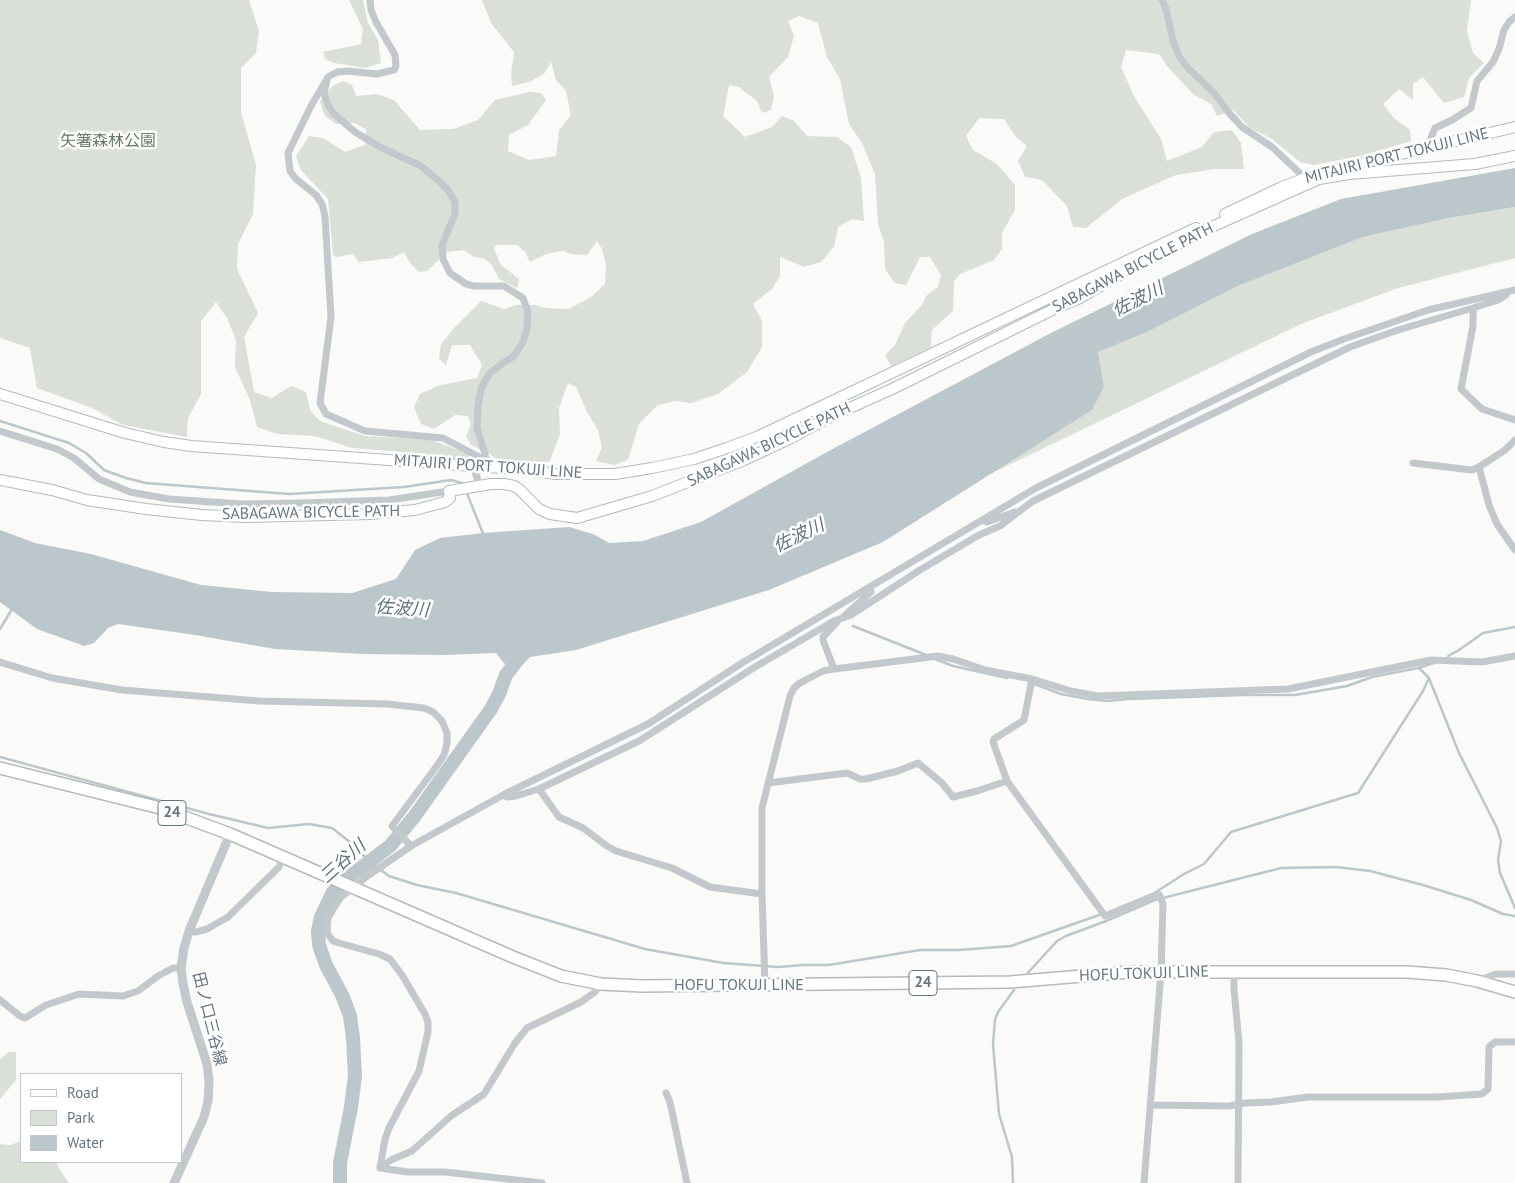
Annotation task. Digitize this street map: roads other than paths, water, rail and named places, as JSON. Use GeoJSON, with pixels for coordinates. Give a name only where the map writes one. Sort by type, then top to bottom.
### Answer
{"type":"FeatureCollection","features":[{"type":"Feature","properties":{"kind":"main road","name":"MITAJIRI PORT TOKUJI LINE"},"geometry":{"type":"LineString","coordinates":[[0,394],[124,433],[164,442],[200,447],[473,466],[488,464],[555,474],[606,474],[652,468],[694,459],[759,436],[1097,278],[1252,201],[1305,178],[1328,170],[1515,127]]}},
{"type":"Feature","properties":{"kind":"main road","name":"SABAGAWA BICYCLE PATH"},"geometry":{"type":"LineString","coordinates":[[0,480],[52,490],[87,500],[146,509],[202,515],[246,517],[369,514],[415,510],[445,502],[450,498],[452,490],[491,484],[514,486],[539,510],[550,514],[578,518],[652,496],[734,465],[1078,298],[1207,229],[1319,179],[1349,174],[1475,164],[1515,156]]}},
{"type":"Feature","properties":{"kind":"main road","name":"HOFU TOKUJI LINE"},"geometry":{"type":"LineString","coordinates":[[0,768],[160,808],[230,834],[561,976],[601,984],[621,986],[1010,982],[1102,973],[1407,972],[1446,975],[1477,981],[1515,992]]}},
{"type":"Feature","properties":{"kind":"street"},"geometry":{"type":"LineString","coordinates":[[370,0],[374,16],[395,55],[396,66],[394,70],[377,74],[348,71],[337,72],[328,77],[311,106],[288,153],[290,171],[296,179],[316,195],[322,204],[325,216],[331,317],[320,404],[326,414],[366,431],[443,438],[488,464]]}},
{"type":"Feature","properties":{"kind":"street"},"geometry":{"type":"LineString","coordinates":[[1162,0],[1166,9],[1173,41],[1179,56],[1188,68],[1214,92],[1229,114],[1242,127],[1272,147],[1305,178]]}},
{"type":"Feature","properties":{"kind":"street"},"geometry":{"type":"LineString","coordinates":[[1430,146],[1435,128],[1471,108],[1477,81],[1493,62],[1500,49],[1504,30],[1515,17]]}},
{"type":"Feature","properties":{"kind":"street"},"geometry":{"type":"LineString","coordinates":[[328,77],[324,93],[326,103],[333,113],[355,132],[380,147],[421,166],[448,190],[454,202],[455,214],[442,245],[443,260],[450,273],[466,284],[474,286],[504,286],[523,298],[528,312],[527,329],[523,342],[514,356],[489,374],[481,389],[477,428],[488,464]]}},
{"type":"Feature","properties":{"kind":"street"},"geometry":{"type":"LineString","coordinates":[[1078,298],[1097,278],[1123,273]]}},
{"type":"Feature","properties":{"kind":"street"},"geometry":{"type":"LineString","coordinates":[[505,794],[507,796],[516,796],[539,789],[639,741],[755,667],[834,620],[851,615],[920,570],[979,535],[1000,526],[1042,497],[1350,346],[1498,300],[1512,291]]}},
{"type":"Feature","properties":{"kind":"street"},"geometry":{"type":"LineString","coordinates":[[380,1168],[383,1146],[389,1128],[419,1071],[428,1032],[428,1022],[426,1014],[390,959],[379,954],[339,944],[333,941],[327,933],[328,918],[340,898],[350,887],[411,846],[505,794],[648,724],[742,663],[1036,488],[1319,349],[1406,317],[1512,291]]}},
{"type":"Feature","properties":{"kind":"street"},"geometry":{"type":"LineString","coordinates":[[1473,308],[1473,326],[1461,389],[1464,394],[1482,409],[1515,420]]}},
{"type":"Feature","properties":{"kind":"street"},"geometry":{"type":"LineString","coordinates":[[885,376],[892,389]]}},
{"type":"Feature","properties":{"kind":"street"},"geometry":{"type":"LineString","coordinates":[[0,431],[57,449],[74,458],[99,479],[130,492],[169,499],[241,504],[302,504],[389,500],[452,490]]}},
{"type":"Feature","properties":{"kind":"street"},"geometry":{"type":"LineString","coordinates":[[1413,463],[1472,470],[1505,450],[1515,440]]}},
{"type":"Feature","properties":{"kind":"street"},"geometry":{"type":"LineString","coordinates":[[473,466],[476,486]]}},
{"type":"Feature","properties":{"kind":"street"},"geometry":{"type":"LineString","coordinates":[[1479,467],[1489,505],[1497,524],[1515,550]]}},
{"type":"Feature","properties":{"kind":"street"},"geometry":{"type":"LineString","coordinates":[[982,520],[987,522],[1018,512]]}},
{"type":"Feature","properties":{"kind":"street"},"geometry":{"type":"LineString","coordinates":[[834,669],[822,640],[823,637],[840,619],[871,592],[870,588]]}},
{"type":"Feature","properties":{"kind":"street"},"geometry":{"type":"LineString","coordinates":[[765,985],[762,808],[790,696],[794,688],[806,680],[834,669],[938,656],[1031,682],[1098,696],[1288,689],[1431,660],[1482,662],[1515,656]]}},
{"type":"Feature","properties":{"kind":"street"},"geometry":{"type":"LineString","coordinates":[[0,662],[52,678],[122,690],[259,701],[387,704],[424,708],[433,712],[442,721],[447,733],[448,744],[436,768],[392,826],[411,846]]}},
{"type":"Feature","properties":{"kind":"street"},"geometry":{"type":"LineString","coordinates":[[1031,682],[1024,720],[994,739],[1007,781],[1105,916],[1158,894],[1163,904],[1160,972],[1144,1183]]}},
{"type":"Feature","properties":{"kind":"street"},"geometry":{"type":"LineString","coordinates":[[768,783],[847,773],[860,779],[866,779],[898,771],[918,763],[942,784],[953,797],[1007,781]]}},
{"type":"Feature","properties":{"kind":"street"},"geometry":{"type":"LineString","coordinates":[[539,789],[559,817],[583,828],[606,846],[616,851],[672,868],[710,887],[762,894]]}},
{"type":"Feature","properties":{"kind":"street","name":"田ノ口三谷線"},"geometry":{"type":"LineString","coordinates":[[174,1183],[204,1117],[208,1100],[209,1081],[207,1064],[187,1002],[181,968],[184,948],[189,931],[230,834]]}},
{"type":"Feature","properties":{"kind":"street"},"geometry":{"type":"LineString","coordinates":[[189,931],[196,932],[206,929],[228,917],[279,867],[283,858]]}},
{"type":"Feature","properties":{"kind":"street"},"geometry":{"type":"LineString","coordinates":[[0,1000],[25,1018],[46,1005],[79,994],[123,996],[138,991],[158,976],[173,968],[181,968]]}},
{"type":"Feature","properties":{"kind":"street"},"geometry":{"type":"LineString","coordinates":[[1234,972],[1239,1043],[1238,1183]]}},
{"type":"Feature","properties":{"kind":"street"},"geometry":{"type":"LineString","coordinates":[[1477,981],[1496,974],[1515,974]]}},
{"type":"Feature","properties":{"kind":"street"},"geometry":{"type":"LineString","coordinates":[[380,1168],[391,1160],[412,1151],[451,1116],[484,1094],[515,1043],[527,1028],[581,1002],[595,992],[601,984]]}},
{"type":"Feature","properties":{"kind":"street"},"geometry":{"type":"LineString","coordinates":[[1150,1106],[1229,1106],[1315,1097],[1438,1097],[1482,1094],[1488,1088],[1489,1047],[1495,1042],[1515,1042]]}},
{"type":"Feature","properties":{"kind":"street"},"geometry":{"type":"LineString","coordinates":[[666,1093],[670,1102],[687,1183]]}},
{"type":"Feature","properties":{"kind":"street"},"geometry":{"type":"LineString","coordinates":[[380,1168],[408,1172],[445,1172],[542,1183]]}},
{"type":"Feature","properties":{"kind":"water","name":"佐波川"},"geometry":{"type":"Polygon","coordinates":[[[1515,168],[1515,207],[1449,218],[1363,237],[1238,286],[1147,332],[1098,352],[1104,387],[1092,410],[883,542],[769,590],[576,650],[530,657],[515,673],[496,653],[445,655],[364,654],[275,649],[118,624],[108,628],[94,643],[84,646],[37,629],[0,602],[0,530],[35,543],[91,554],[201,585],[272,592],[352,593],[396,579],[415,550],[440,538],[569,527],[593,534],[609,543],[643,541],[701,522],[827,452],[1051,333],[1252,234],[1341,199],[1515,168]]]}},
{"type":"Feature","properties":{"kind":"waterway"},"geometry":{"type":"LineString","coordinates":[[0,421],[69,443],[86,453],[104,470],[146,483],[289,494],[404,487],[451,480],[462,483],[463,486]]}},
{"type":"Feature","properties":{"kind":"waterway"},"geometry":{"type":"LineString","coordinates":[[466,491],[484,536]]}},
{"type":"Feature","properties":{"kind":"waterway"},"geometry":{"type":"LineString","coordinates":[[0,629],[12,609]]}},
{"type":"Feature","properties":{"kind":"waterway"},"geometry":{"type":"LineString","coordinates":[[853,626],[926,655]]}},
{"type":"Feature","properties":{"kind":"waterway"},"geometry":{"type":"LineString","coordinates":[[1448,656],[1483,633],[1515,627]]}},
{"type":"Feature","properties":{"kind":"waterway","name":"三谷川"},"geometry":{"type":"LineString","coordinates":[[340,1183],[340,1163],[355,1076],[353,1038],[350,1016],[343,997],[326,965],[319,945],[318,931],[321,917],[333,892],[349,877],[390,846],[414,817],[491,709],[506,675],[521,655]]}},
{"type":"Feature","properties":{"kind":"waterway"},"geometry":{"type":"LineString","coordinates":[[935,659],[953,666],[1007,678]]}},
{"type":"Feature","properties":{"kind":"waterway"},"geometry":{"type":"LineString","coordinates":[[1032,683],[1061,694],[1107,701],[1243,695],[1295,695],[1347,686],[1372,677],[1434,663]]}},
{"type":"Feature","properties":{"kind":"waterway"},"geometry":{"type":"LineString","coordinates":[[1419,668],[1429,678],[1459,753],[1497,828],[1501,841],[1498,860],[1500,873],[1515,908]]}},
{"type":"Feature","properties":{"kind":"waterway"},"geometry":{"type":"LineString","coordinates":[[1156,892],[1204,864],[1231,832],[1358,793],[1423,691],[1429,678]]}},
{"type":"Feature","properties":{"kind":"waterway"},"geometry":{"type":"LineString","coordinates":[[0,757],[209,814],[268,828],[309,824],[332,828],[350,842],[370,862],[389,876],[417,885],[456,893],[645,949],[723,963],[778,967],[829,965],[920,950],[958,950],[1011,946],[1102,914]]}},
{"type":"Feature","properties":{"kind":"waterway"},"geometry":{"type":"LineString","coordinates":[[1024,977],[1057,941],[1066,936],[1155,900],[1281,868],[1336,867],[1370,871],[1423,885],[1471,900],[1503,914],[1515,916]]}},
{"type":"Feature","properties":{"kind":"waterway"},"geometry":{"type":"LineString","coordinates":[[1013,1183],[1012,1157],[999,1114],[993,1044],[995,1020],[998,1012],[1014,990]]}},
{"type":"Feature","properties":{"kind":"park label","name":"矢箸森林公園"},"geometry":{"type":"Point","coordinates":[108,141]}}]}
